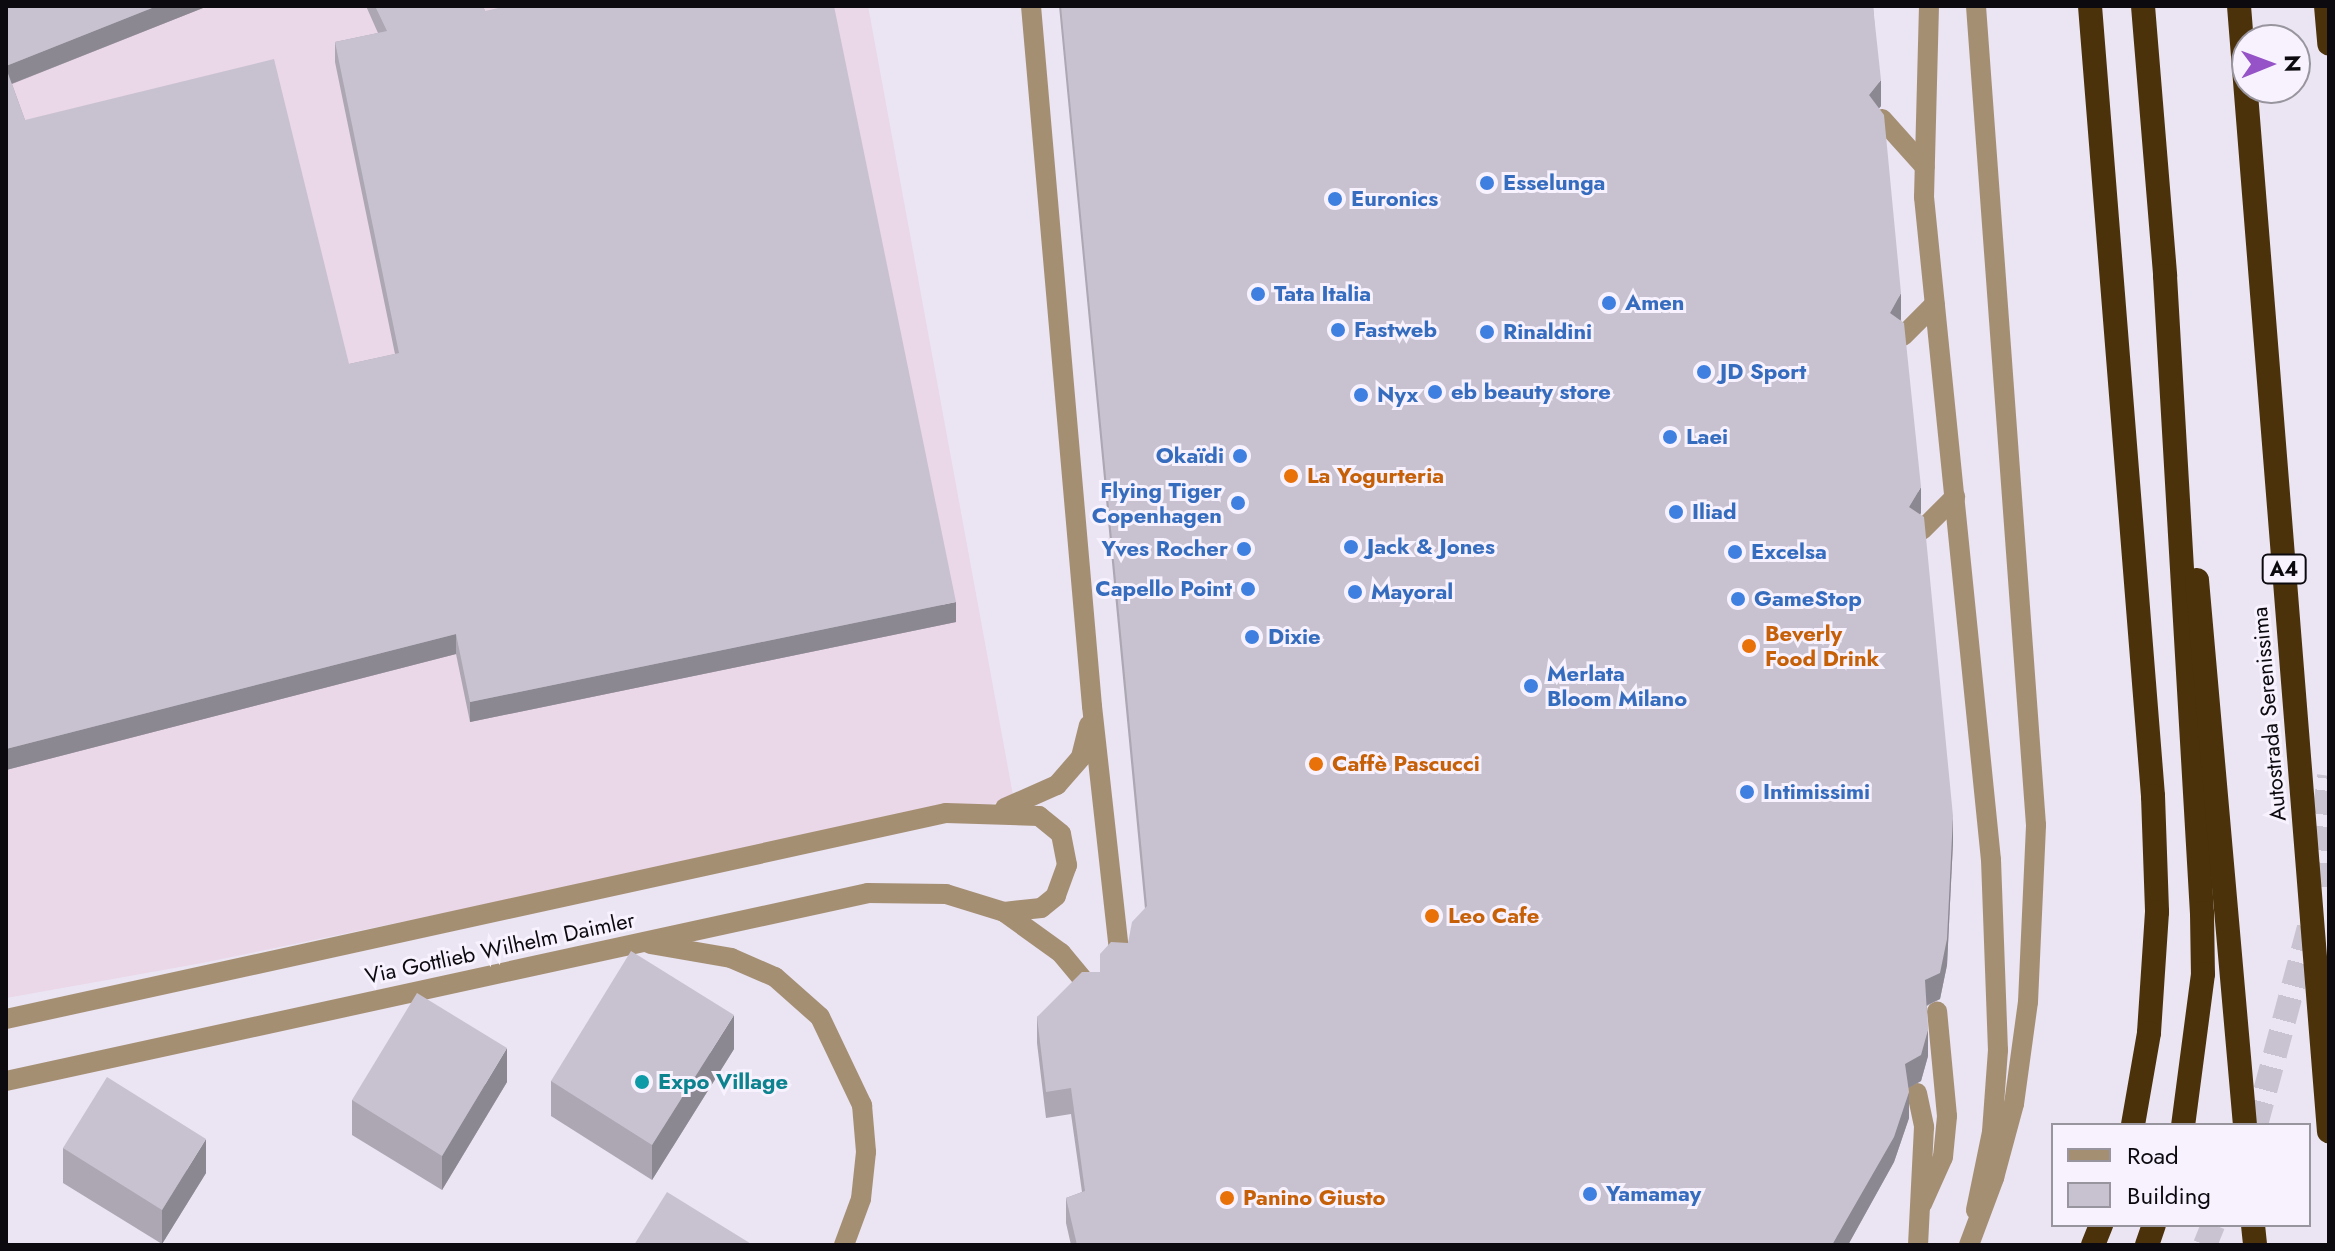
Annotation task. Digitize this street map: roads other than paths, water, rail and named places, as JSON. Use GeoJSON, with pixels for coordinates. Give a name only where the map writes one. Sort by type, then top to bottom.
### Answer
{"type":"FeatureCollection","features":[{"type":"Feature","properties":{"kind":"highway"},"geometry":{"type":"LineString","coordinates":[[2090,6],[2154,810],[2157,912],[2149,1033],[2133,1123]]}},
{"type":"Feature","properties":{"kind":"highway"},"geometry":{"type":"LineString","coordinates":[[2143,6],[2165,276],[2203,928],[2196,1052],[2183,1123]]}},
{"type":"Feature","properties":{"kind":"highway","name":"Autostrada Serenissima"},"geometry":{"type":"LineString","coordinates":[[2239,6],[2329,1131]]}},
{"type":"Feature","properties":{"kind":"highway"},"geometry":{"type":"LineString","coordinates":[[2326,6],[2329,44]]}},
{"type":"Feature","properties":{"kind":"highway"},"geometry":{"type":"LineString","coordinates":[[2165,276],[2213,723],[2245,1123]]}},
{"type":"Feature","properties":{"kind":"street"},"geometry":{"type":"LineString","coordinates":[[1031,6],[1092,706],[1120,959]]}},
{"type":"Feature","properties":{"kind":"street"},"geometry":{"type":"LineString","coordinates":[[1929,6],[1925,167],[1935,304],[1991,860],[1998,1050],[1992,1132],[1968,1245]]}},
{"type":"Feature","properties":{"kind":"street"},"geometry":{"type":"LineString","coordinates":[[1968,1245],[2014,1104],[2028,1002],[2036,825],[1976,6]]}},
{"type":"Feature","properties":{"kind":"street"},"geometry":{"type":"LineString","coordinates":[[1882,119],[1925,167]]}},
{"type":"Feature","properties":{"kind":"street"},"geometry":{"type":"LineString","coordinates":[[1903,336],[1935,304]]}},
{"type":"Feature","properties":{"kind":"street"},"geometry":{"type":"LineString","coordinates":[[1922,530],[1955,497]]}},
{"type":"Feature","properties":{"kind":"street"},"geometry":{"type":"LineString","coordinates":[[978,813],[1018,806],[1057,785],[1081,757],[1092,706]]}},
{"type":"Feature","properties":{"kind":"street","name":"Via Gottlieb Wilhelm Daimler"},"geometry":{"type":"LineString","coordinates":[[6,1019],[624,887],[946,813],[978,813]]}},
{"type":"Feature","properties":{"kind":"street"},"geometry":{"type":"LineString","coordinates":[[978,813],[1039,816],[1052,823],[1066,849],[1064,882],[1056,896],[1041,908],[1004,912]]}},
{"type":"Feature","properties":{"kind":"street","name":"Via Gottlieb Wilhelm Daimler"},"geometry":{"type":"LineString","coordinates":[[6,1081],[868,893],[946,894],[1004,912]]}},
{"type":"Feature","properties":{"kind":"street"},"geometry":{"type":"LineString","coordinates":[[1004,912],[1061,953],[1091,989]]}},
{"type":"Feature","properties":{"kind":"street"},"geometry":{"type":"LineString","coordinates":[[638,942],[731,958],[775,977],[820,1017],[862,1105],[866,1152],[861,1199],[844,1245]]}},
{"type":"Feature","properties":{"kind":"street"},"geometry":{"type":"LineString","coordinates":[[1922,1204],[1943,1157],[1947,1116],[1937,1011]]}},
{"type":"Feature","properties":{"kind":"street"},"geometry":{"type":"LineString","coordinates":[[1917,1093],[1924,1127],[1918,1245]]}},
{"type":"Feature","properties":{"kind":"tunnel"},"geometry":{"type":"LineString","coordinates":[[2315,886],[2329,776]]}},
{"type":"Feature","properties":{"kind":"tunnel"},"geometry":{"type":"LineString","coordinates":[[2257,1123],[2310,923]]}},
{"type":"Feature","properties":{"kind":"tunnel"},"geometry":{"type":"LineString","coordinates":[[2205,1245],[2212,1227]]}},
{"type":"Feature","properties":{"kind":"place","name":"Esselunga"},"geometry":{"type":"Point","coordinates":[1487,183]}},
{"type":"Feature","properties":{"kind":"place","name":"Euronics"},"geometry":{"type":"Point","coordinates":[1335,199]}},
{"type":"Feature","properties":{"kind":"place","name":"Tata Italia"},"geometry":{"type":"Point","coordinates":[1258,294]}},
{"type":"Feature","properties":{"kind":"place","name":"Amen"},"geometry":{"type":"Point","coordinates":[1609,303]}},
{"type":"Feature","properties":{"kind":"place","name":"Fastweb"},"geometry":{"type":"Point","coordinates":[1338,330]}},
{"type":"Feature","properties":{"kind":"place","name":"Rinaldini"},"geometry":{"type":"Point","coordinates":[1487,332]}},
{"type":"Feature","properties":{"kind":"place","name":"JD Sport"},"geometry":{"type":"Point","coordinates":[1704,372]}},
{"type":"Feature","properties":{"kind":"place","name":"eb beauty store"},"geometry":{"type":"Point","coordinates":[1435,392]}},
{"type":"Feature","properties":{"kind":"place","name":"Nyx"},"geometry":{"type":"Point","coordinates":[1361,395]}},
{"type":"Feature","properties":{"kind":"place","name":"Laei"},"geometry":{"type":"Point","coordinates":[1670,437]}},
{"type":"Feature","properties":{"kind":"place","name":"Okaïdi"},"geometry":{"type":"Point","coordinates":[1240,456]}},
{"type":"Feature","properties":{"kind":"place","name":"La Yogurteria"},"geometry":{"type":"Point","coordinates":[1291,476]}},
{"type":"Feature","properties":{"kind":"place","name":"Flying Tiger Copenhagen"},"geometry":{"type":"Point","coordinates":[1238,503]}},
{"type":"Feature","properties":{"kind":"place","name":"Iliad"},"geometry":{"type":"Point","coordinates":[1676,512]}},
{"type":"Feature","properties":{"kind":"place","name":"Jack & Jones"},"geometry":{"type":"Point","coordinates":[1351,547]}},
{"type":"Feature","properties":{"kind":"place","name":"Yves Rocher"},"geometry":{"type":"Point","coordinates":[1244,549]}},
{"type":"Feature","properties":{"kind":"place","name":"Excelsa"},"geometry":{"type":"Point","coordinates":[1735,552]}},
{"type":"Feature","properties":{"kind":"place","name":"Capello Point"},"geometry":{"type":"Point","coordinates":[1248,589]}},
{"type":"Feature","properties":{"kind":"place","name":"Mayoral"},"geometry":{"type":"Point","coordinates":[1355,592]}},
{"type":"Feature","properties":{"kind":"place","name":"GameStop"},"geometry":{"type":"Point","coordinates":[1738,599]}},
{"type":"Feature","properties":{"kind":"place","name":"Dixie"},"geometry":{"type":"Point","coordinates":[1252,637]}},
{"type":"Feature","properties":{"kind":"place","name":"Beverly Food Drink"},"geometry":{"type":"Point","coordinates":[1749,646]}},
{"type":"Feature","properties":{"kind":"place","name":"Merlata Bloom Milano"},"geometry":{"type":"Point","coordinates":[1531,686]}},
{"type":"Feature","properties":{"kind":"place","name":"Caffè Pascucci"},"geometry":{"type":"Point","coordinates":[1316,764]}},
{"type":"Feature","properties":{"kind":"place","name":"Intimissimi"},"geometry":{"type":"Point","coordinates":[1747,792]}},
{"type":"Feature","properties":{"kind":"place","name":"Leo Cafe"},"geometry":{"type":"Point","coordinates":[1432,916]}},
{"type":"Feature","properties":{"kind":"place","name":"Expo Village"},"geometry":{"type":"Point","coordinates":[642,1082]}},
{"type":"Feature","properties":{"kind":"place","name":"Yamamay"},"geometry":{"type":"Point","coordinates":[1590,1194]}},
{"type":"Feature","properties":{"kind":"place","name":"Panino Giusto"},"geometry":{"type":"Point","coordinates":[1227,1198]}}]}
